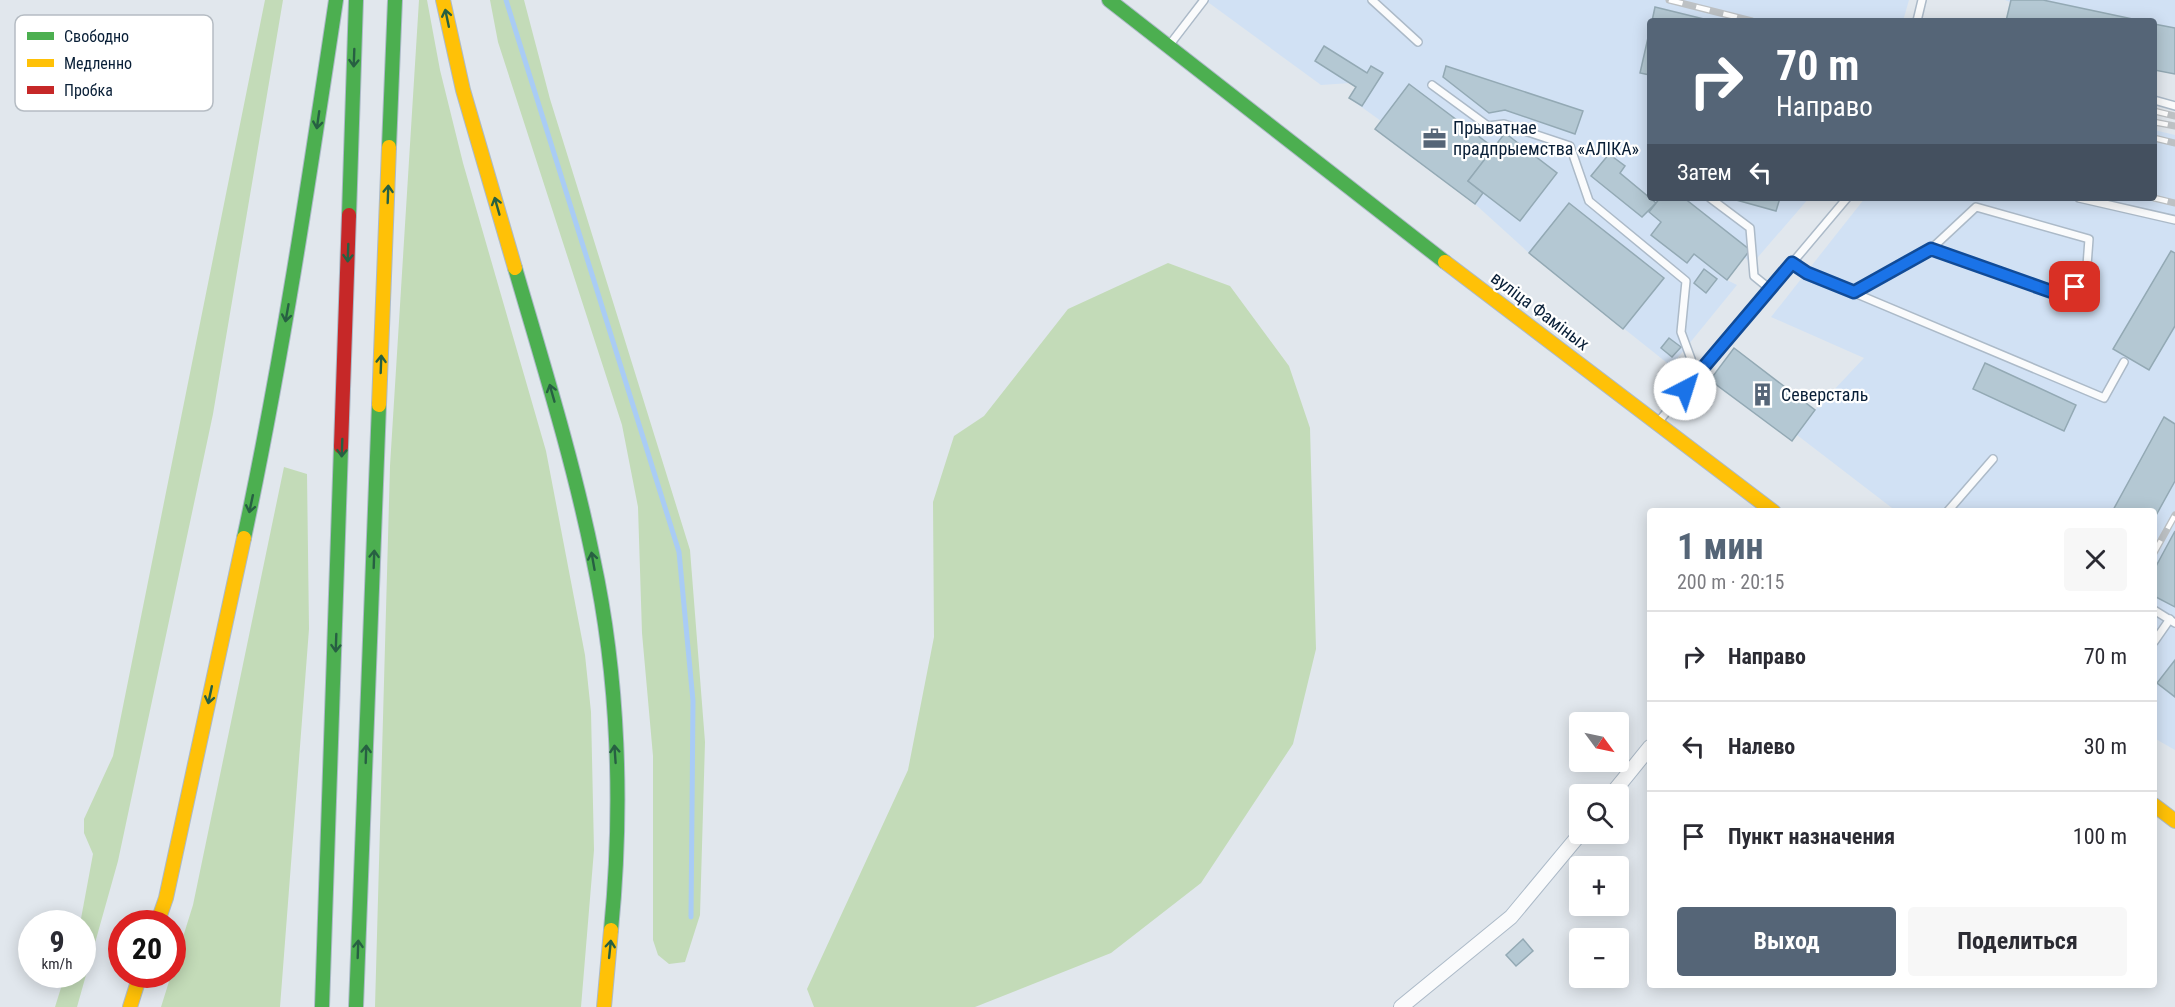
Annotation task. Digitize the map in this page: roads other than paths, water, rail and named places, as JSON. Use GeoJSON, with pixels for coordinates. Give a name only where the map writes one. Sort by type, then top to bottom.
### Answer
{"type":"FeatureCollection","features":[{"type":"Feature","properties":{"kind":"main road"},"geometry":{"type":"LineString","coordinates":[[162,910],[268,425],[304,216],[336,0]]}},
{"type":"Feature","properties":{"kind":"main road"},"geometry":{"type":"LineString","coordinates":[[322,1007],[356,0]]}},
{"type":"Feature","properties":{"kind":"main road"},"geometry":{"type":"LineString","coordinates":[[356,1007],[395,0]]}},
{"type":"Feature","properties":{"kind":"main road"},"geometry":{"type":"LineString","coordinates":[[443,0],[463,90],[568,449],[594,560],[610,672],[618,807],[612,921],[604,1007]]}},
{"type":"Feature","properties":{"kind":"main road","name":"вуліца Фаміных"},"geometry":{"type":"LineString","coordinates":[[1109,0],[1284,139],[1769,508]]}},
{"type":"Feature","properties":{"kind":"main road"},"geometry":{"type":"LineString","coordinates":[[2157,807],[2175,821]]}},
{"type":"Feature","properties":{"kind":"main road"},"geometry":{"type":"LineString","coordinates":[[130,1007],[136,988]]}},
{"type":"Feature","properties":{"kind":"street"},"geometry":{"type":"LineString","coordinates":[[1620,784],[1647,751]]}},
{"type":"Feature","properties":{"kind":"street"},"geometry":{"type":"LineString","coordinates":[[1401,1007],[1511,917],[1572,844]]}},
{"type":"Feature","properties":{"kind":"lane"},"geometry":{"type":"LineString","coordinates":[[1167,48],[1204,0]]}},
{"type":"Feature","properties":{"kind":"lane"},"geometry":{"type":"LineString","coordinates":[[1372,0],[1418,42]]}},
{"type":"Feature","properties":{"kind":"lane"},"geometry":{"type":"LineString","coordinates":[[1918,18],[1922,0]]}},
{"type":"Feature","properties":{"kind":"lane"},"geometry":{"type":"LineString","coordinates":[[1432,85],[1488,126],[1504,124],[1570,146],[1589,201],[1686,280],[1681,332],[1697,375]]}},
{"type":"Feature","properties":{"kind":"lane"},"geometry":{"type":"LineString","coordinates":[[2157,101],[2175,106]]}},
{"type":"Feature","properties":{"kind":"lane"},"geometry":{"type":"LineString","coordinates":[[1714,201],[1750,228],[1754,276],[1770,289]]}},
{"type":"Feature","properties":{"kind":"lane"},"geometry":{"type":"LineString","coordinates":[[1658,422],[1844,201]]}},
{"type":"Feature","properties":{"kind":"lane"},"geometry":{"type":"LineString","coordinates":[[2092,201],[2175,220]]}},
{"type":"Feature","properties":{"kind":"lane"},"geometry":{"type":"LineString","coordinates":[[1854,292],[1931,249],[1976,207],[2089,239],[2086,279],[2064,296],[1931,249]]}},
{"type":"Feature","properties":{"kind":"lane"},"geometry":{"type":"LineString","coordinates":[[1792,263],[1807,273],[2104,398],[2124,362]]}},
{"type":"Feature","properties":{"kind":"lane"},"geometry":{"type":"LineString","coordinates":[[1950,508],[1993,459]]}},
{"type":"Feature","properties":{"kind":"lane"},"geometry":{"type":"LineString","coordinates":[[2157,612],[2172,621],[2157,638]]}},
{"type":"Feature","properties":{"kind":"waterway"},"geometry":{"type":"LineString","coordinates":[[506,0],[679,552],[693,701],[691,917]]}},
{"type":"Feature","properties":{"kind":"railway"},"geometry":{"type":"LineString","coordinates":[[1669,0],[1740,18]]}},
{"type":"Feature","properties":{"kind":"railway"},"geometry":{"type":"LineString","coordinates":[[2157,112],[2175,116]]}},
{"type":"Feature","properties":{"kind":"railway"},"geometry":{"type":"LineString","coordinates":[[2157,123],[2175,126]]}},
{"type":"Feature","properties":{"kind":"railway"},"geometry":{"type":"LineString","coordinates":[[2157,139],[2175,143]]}},
{"type":"Feature","properties":{"kind":"railway"},"geometry":{"type":"LineString","coordinates":[[2157,199],[2175,203]]}},
{"type":"Feature","properties":{"kind":"railway"},"geometry":{"type":"LineString","coordinates":[[2157,548],[2175,515]]}},
{"type":"Feature","properties":{"kind":"place","name":"Прыватнае прадпрыемства «АЛІКА»"},"geometry":{"type":"Point","coordinates":[1435,138]}},
{"type":"Feature","properties":{"kind":"place","name":"Северсталь"},"geometry":{"type":"Point","coordinates":[1763,395]}}]}
